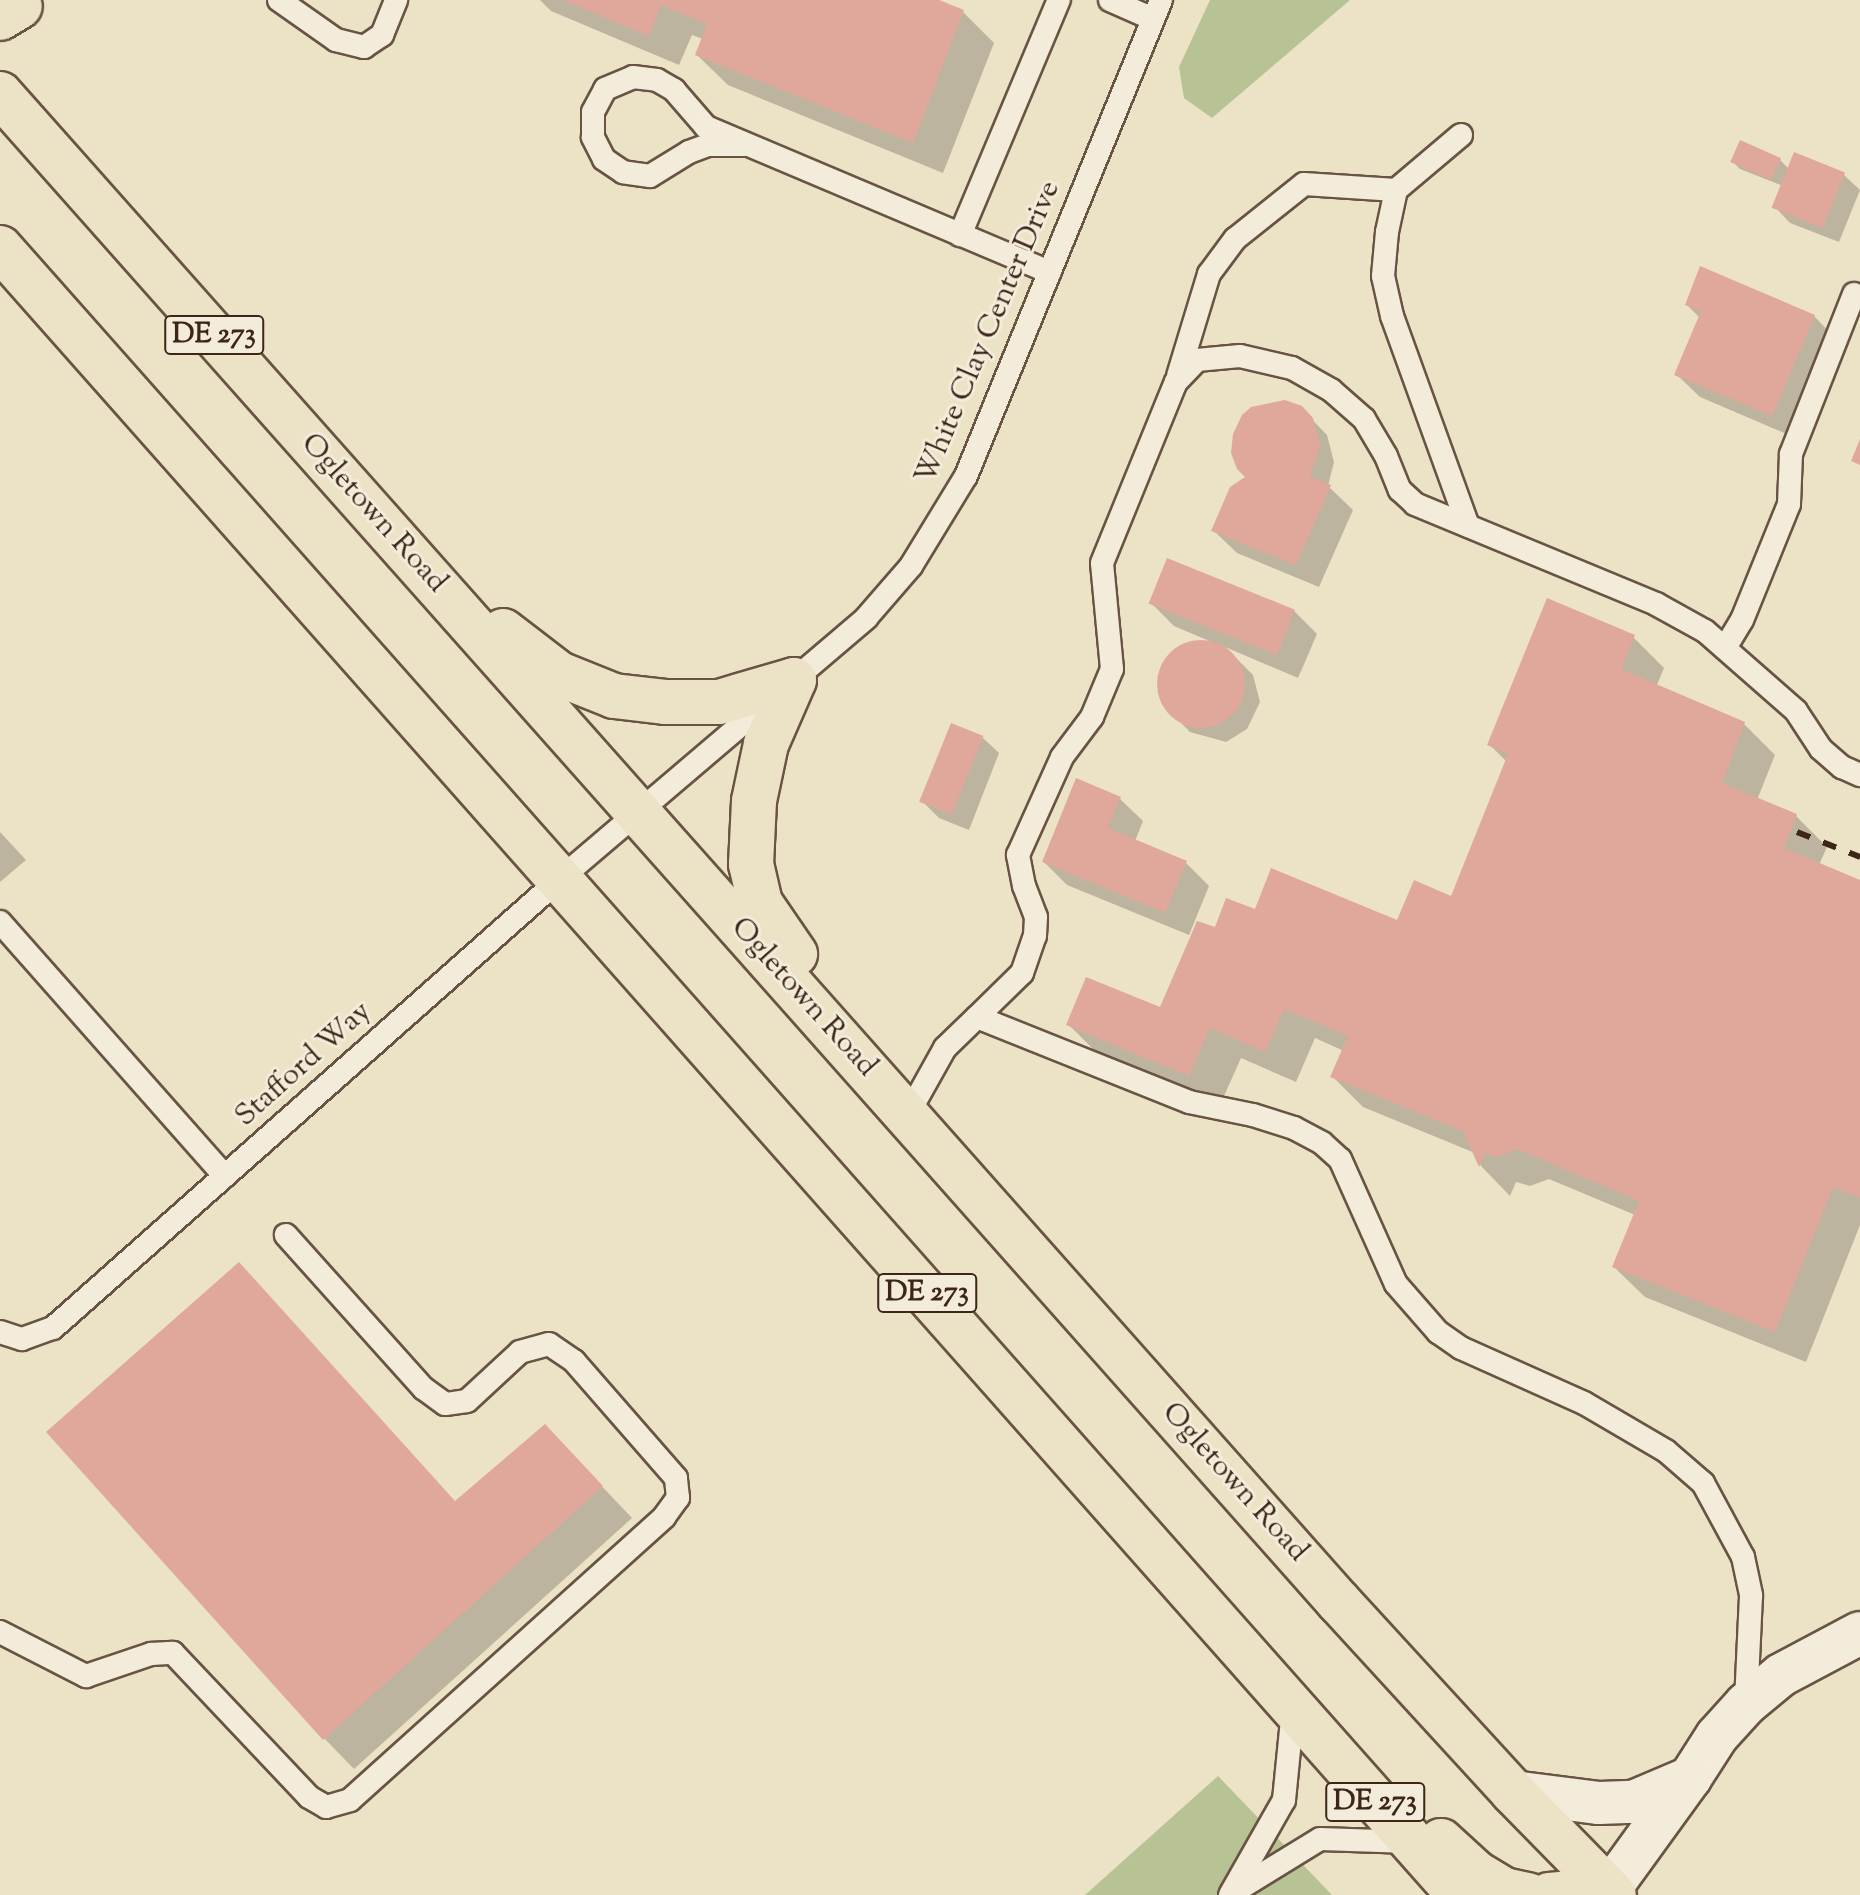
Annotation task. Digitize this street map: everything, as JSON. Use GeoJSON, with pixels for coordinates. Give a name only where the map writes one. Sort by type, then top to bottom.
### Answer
{"type":"FeatureCollection","features":[{"type":"Feature","properties":{"kind":"main road","name":"Ogletown Road"},"geometry":{"type":"LineString","coordinates":[[0,94],[907,1116],[1513,1792],[1612,1892]]}},
{"type":"Feature","properties":{"kind":"main road","name":"DE 273"},"geometry":{"type":"LineString","coordinates":[[0,248],[1459,1895]]}},
{"type":"Feature","properties":{"kind":"main road"},"geometry":{"type":"LineString","coordinates":[[428,577],[559,674],[614,696],[665,702],[719,702],[794,680]]}},
{"type":"Feature","properties":{"kind":"main road"},"geometry":{"type":"LineString","coordinates":[[794,680],[766,744],[754,801],[751,864],[760,903],[802,964],[831,1029]]}},
{"type":"Feature","properties":{"kind":"main road"},"geometry":{"type":"LineString","coordinates":[[1293,1708],[1476,1873],[1504,1890],[1528,1895]]}},
{"type":"Feature","properties":{"kind":"main road"},"geometry":{"type":"LineString","coordinates":[[1410,1842],[1443,1895]]}},
{"type":"Feature","properties":{"kind":"main road"},"geometry":{"type":"LineString","coordinates":[[1549,1895],[1612,1892]]}},
{"type":"Feature","properties":{"kind":"street"},"geometry":{"type":"LineString","coordinates":[[1612,1892],[1717,1736],[1746,1704],[1781,1675],[1860,1633]]}},
{"type":"Feature","properties":{"kind":"street"},"geometry":{"type":"LineString","coordinates":[[1513,1792],[1599,1803],[1633,1802],[1690,1778]]}},
{"type":"Feature","properties":{"kind":"lane"},"geometry":{"type":"LineString","coordinates":[[279,0],[336,40],[364,47],[382,35],[396,0]]}},
{"type":"Feature","properties":{"kind":"lane"},"geometry":{"type":"LineString","coordinates":[[960,235],[1059,0]]}},
{"type":"Feature","properties":{"kind":"lane"},"geometry":{"type":"LineString","coordinates":[[1110,0],[1157,9]]}},
{"type":"Feature","properties":{"kind":"lane","name":"White Clay Center Drive"},"geometry":{"type":"LineString","coordinates":[[640,814],[866,618],[923,547],[966,476],[1157,9]]}},
{"type":"Feature","properties":{"kind":"lane"},"geometry":{"type":"LineString","coordinates":[[744,145],[708,145],[689,152],[650,176],[623,172],[604,159],[593,137],[593,112],[605,89],[633,77],[657,80],[674,90],[706,127],[1050,272]]}},
{"type":"Feature","properties":{"kind":"lane"},"geometry":{"type":"LineString","coordinates":[[1461,135],[1396,190],[1387,232],[1383,276],[1396,329],[1468,526]]}},
{"type":"Feature","properties":{"kind":"lane"},"geometry":{"type":"LineString","coordinates":[[907,1116],[945,1048],[1022,973],[1035,936],[1036,917],[1024,886],[1018,855],[1062,757],[1092,717],[1112,669],[1102,563],[1176,382],[1209,274],[1235,239],[1304,184],[1396,190]]}},
{"type":"Feature","properties":{"kind":"lane"},"geometry":{"type":"LineString","coordinates":[[1725,648],[1742,620],[1789,504],[1791,454],[1854,294]]}},
{"type":"Feature","properties":{"kind":"lane"},"geometry":{"type":"LineString","coordinates":[[1176,382],[1197,360],[1240,356],[1292,368],[1331,390],[1364,419],[1386,456],[1400,490],[1415,504],[1656,604],[1705,631],[1796,711],[1821,749],[1842,767],[1860,775]]}},
{"type":"Feature","properties":{"kind":"lane","name":"Stafford Way"},"geometry":{"type":"LineString","coordinates":[[0,1350],[11,1335],[53,1328],[561,878],[640,814]]}},
{"type":"Feature","properties":{"kind":"lane"},"geometry":{"type":"LineString","coordinates":[[0,922],[225,1176]]}},
{"type":"Feature","properties":{"kind":"lane"},"geometry":{"type":"LineString","coordinates":[[977,1017],[1189,1102],[1253,1115],[1294,1128],[1322,1143],[1340,1159],[1396,1284],[1438,1332],[1461,1348],[1584,1403],[1666,1451],[1703,1483],[1743,1557],[1751,1596],[1746,1704]]}},
{"type":"Feature","properties":{"kind":"lane"},"geometry":{"type":"LineString","coordinates":[[0,1632],[86,1676],[151,1654],[173,1653],[309,1797],[326,1807],[350,1800],[664,1517],[678,1498],[676,1478],[574,1361],[549,1344],[520,1352],[467,1401],[445,1404],[424,1389],[286,1235]]}},
{"type":"Feature","properties":{"kind":"lane"},"geometry":{"type":"LineString","coordinates":[[1231,1894],[1284,1800],[1293,1708]]}},
{"type":"Feature","properties":{"kind":"lane"},"geometry":{"type":"LineString","coordinates":[[1231,1894],[1320,1839],[1410,1842]]}},
{"type":"Feature","properties":{"kind":"green space"},"geometry":{"type":"Polygon","coordinates":[[[1210,0],[1350,0],[1212,118],[1184,98],[1179,67],[1210,0]]]}},
{"type":"Feature","properties":{"kind":"green space"},"geometry":{"type":"Polygon","coordinates":[[[1218,1776],[1332,1895],[1085,1895],[1218,1776]]]}},
{"type":"Feature","properties":{"kind":"building"},"geometry":{"type":"Polygon","coordinates":[[[563,0],[939,0],[964,10],[913,143],[695,55],[707,24],[661,5],[649,36],[563,0]]]}},
{"type":"Feature","properties":{"kind":"building"},"geometry":{"type":"Polygon","coordinates":[[[1740,140],[1781,158],[1771,180],[1730,162],[1740,140]]]}},
{"type":"Feature","properties":{"kind":"building"},"geometry":{"type":"Polygon","coordinates":[[[1794,152],[1845,173],[1823,228],[1772,208],[1794,152]]]}},
{"type":"Feature","properties":{"kind":"building"},"geometry":{"type":"Polygon","coordinates":[[[1700,266],[1815,315],[1772,416],[1674,375],[1701,311],[1685,305],[1700,266]]]}},
{"type":"Feature","properties":{"kind":"building"},"geometry":{"type":"Polygon","coordinates":[[[1285,400],[1302,406],[1313,418],[1320,445],[1310,477],[1331,485],[1296,565],[1211,531],[1230,487],[1245,477],[1237,469],[1231,453],[1233,434],[1242,415],[1251,407],[1285,400]]]}},
{"type":"Feature","properties":{"kind":"building"},"geometry":{"type":"Polygon","coordinates":[[[1860,439],[1860,465],[1851,461],[1860,439]]]}},
{"type":"Feature","properties":{"kind":"building"},"geometry":{"type":"Polygon","coordinates":[[[1167,558],[1295,610],[1277,655],[1149,603],[1167,558]]]}},
{"type":"Feature","properties":{"kind":"building"},"geometry":{"type":"Polygon","coordinates":[[[1547,598],[1635,635],[1621,669],[1745,722],[1722,783],[1797,814],[1784,848],[1860,880],[1860,1198],[1833,1187],[1775,1332],[1612,1267],[1639,1201],[1517,1149],[1498,1157],[1485,1153],[1479,1167],[1463,1131],[1330,1077],[1348,1036],[1284,1009],[1265,1052],[1210,1028],[1189,1076],[1066,1025],[1086,977],[1160,1007],[1197,921],[1215,927],[1226,898],[1255,909],[1271,868],[1397,920],[1414,880],[1451,896],[1508,754],[1487,745],[1547,598]]]}},
{"type":"Feature","properties":{"kind":"building"},"geometry":{"type":"Polygon","coordinates":[[[1201,640],[1218,644],[1232,653],[1241,667],[1245,684],[1241,701],[1232,715],[1218,724],[1201,728],[1184,724],[1170,715],[1161,701],[1157,684],[1161,667],[1170,653],[1184,644],[1201,640]]]}},
{"type":"Feature","properties":{"kind":"building"},"geometry":{"type":"Polygon","coordinates":[[[951,723],[983,736],[952,815],[919,802],[951,723]]]}},
{"type":"Feature","properties":{"kind":"building"},"geometry":{"type":"Polygon","coordinates":[[[1076,778],[1121,797],[1108,828],[1187,861],[1165,913],[1042,862],[1076,778]]]}},
{"type":"Feature","properties":{"kind":"building"},"geometry":{"type":"Polygon","coordinates":[[[239,1262],[455,1501],[545,1424],[603,1486],[323,1740],[46,1432],[239,1262]]]}},
{"type":"Feature","properties":{"kind":"railway"},"geometry":{"type":"LineString","coordinates":[[1797,832],[1860,857]]}}]}
